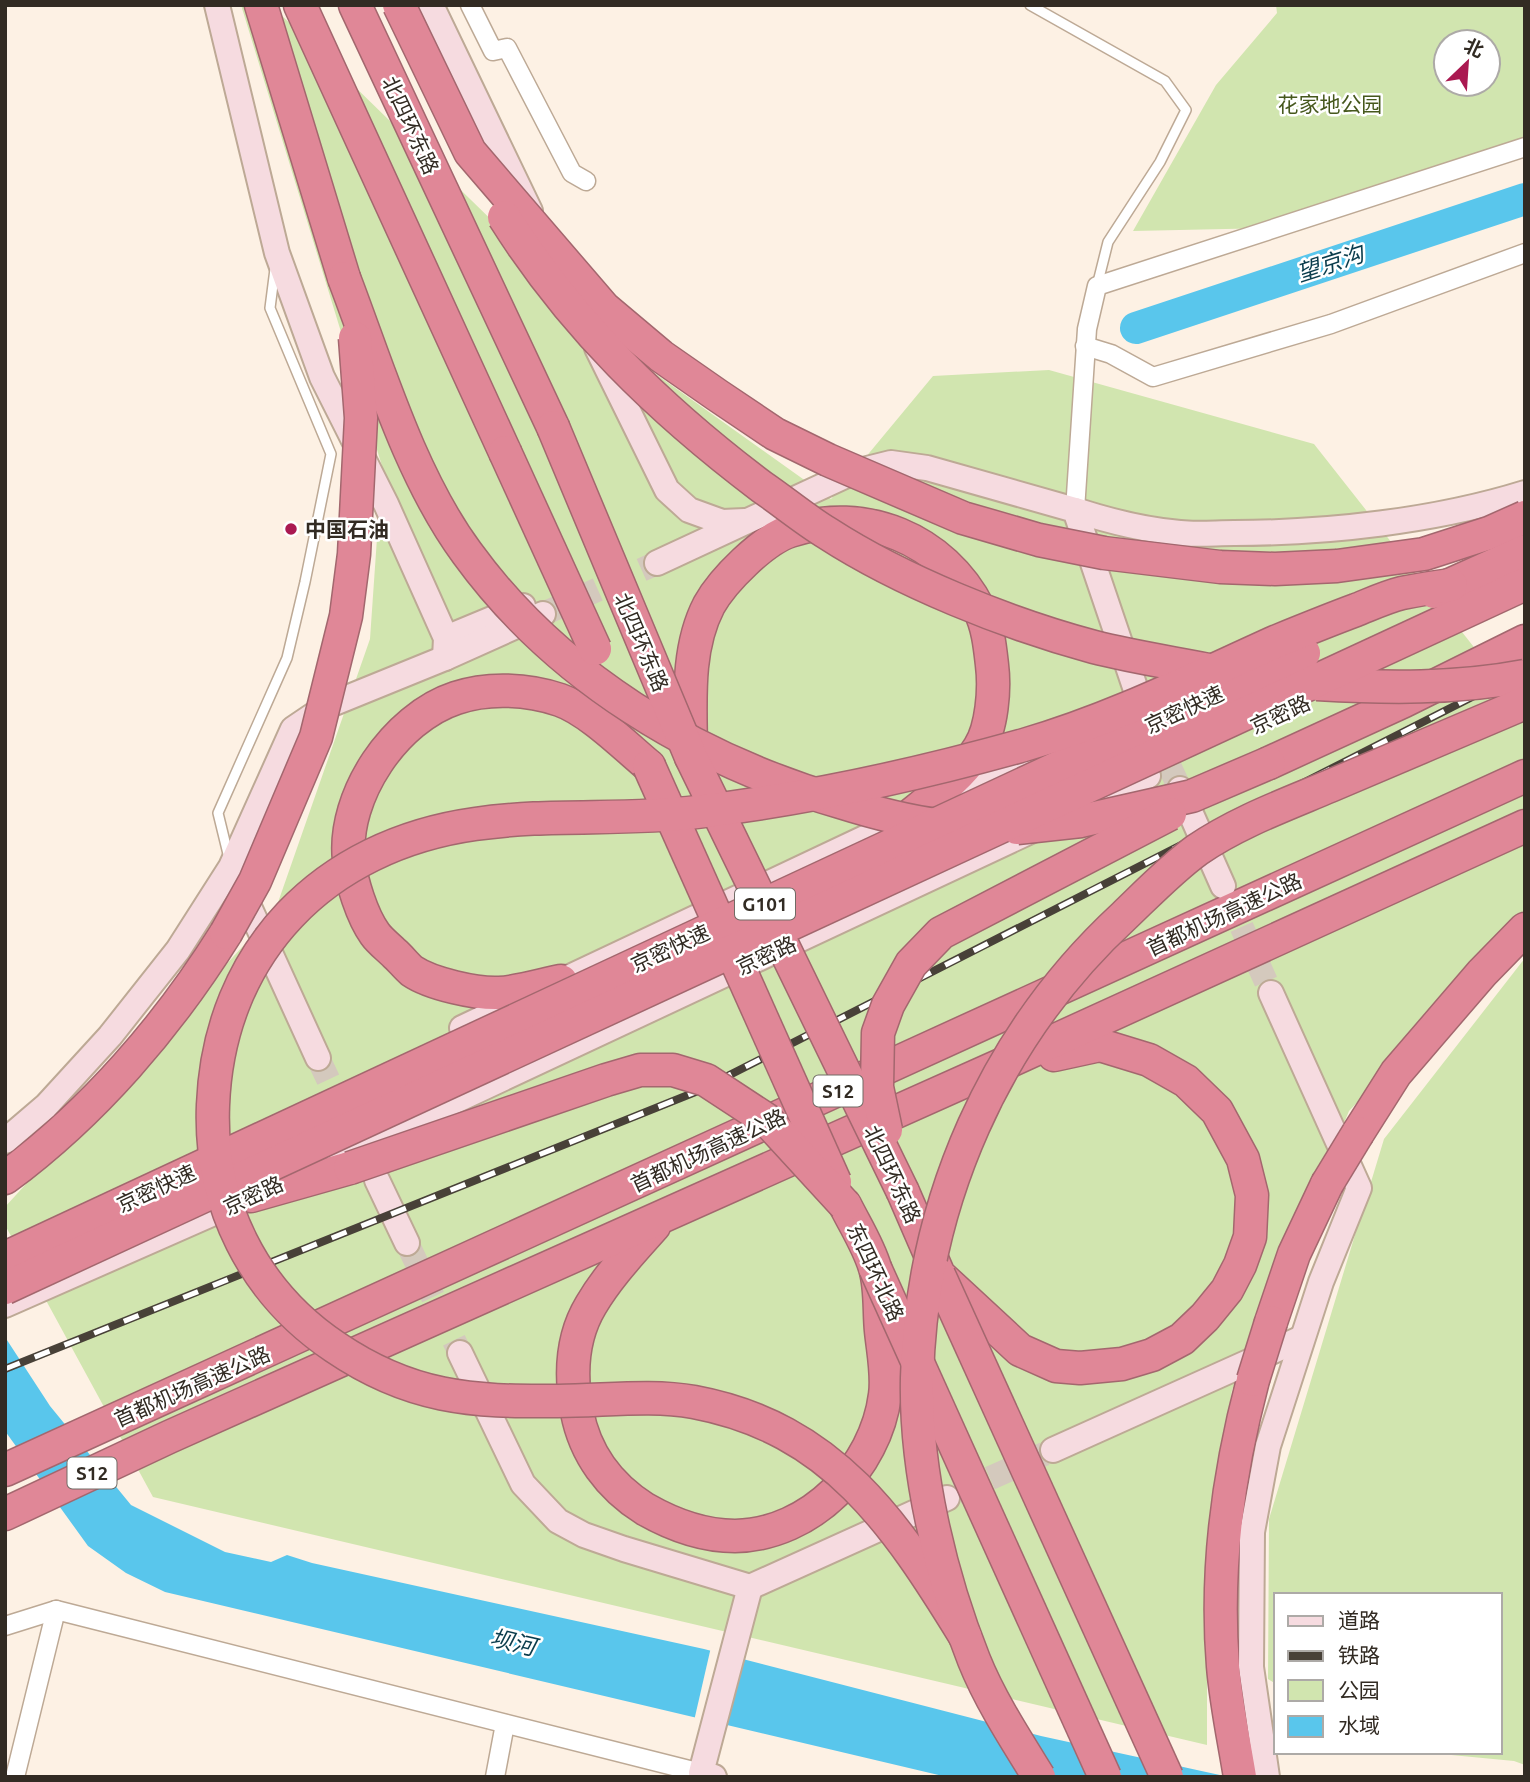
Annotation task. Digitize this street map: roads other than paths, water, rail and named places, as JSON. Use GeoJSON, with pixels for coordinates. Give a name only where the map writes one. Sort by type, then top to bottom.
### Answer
{"type":"FeatureCollection","features":[{"type":"Feature","properties":{"kind":"highway","name":"北四环东路"},"geometry":{"type":"LineString","coordinates":[[300,5],[649,766]]}},
{"type":"Feature","properties":{"kind":"highway","name":"北四环东路"},"geometry":{"type":"LineString","coordinates":[[355,5],[553,428],[691,757],[903,1192],[939,1275]]}},
{"type":"Feature","properties":{"kind":"highway"},"geometry":{"type":"LineString","coordinates":[[399,5],[502,212],[555,292],[642,386],[706,443],[828,534],[942,593],[1095,647],[1263,680],[1320,685],[1486,684],[1525,676]]}},
{"type":"Feature","properties":{"kind":"highway"},"geometry":{"type":"LineString","coordinates":[[263,12],[344,278],[409,447],[438,506],[466,553],[519,614],[559,653],[601,688],[652,721],[705,750],[806,792],[885,816],[918,823],[987,829],[1045,826],[1192,796],[1404,701],[1525,641]]}},
{"type":"Feature","properties":{"kind":"highway"},"geometry":{"type":"LineString","coordinates":[[470,152],[604,308],[661,356],[775,434],[895,490],[963,517],[1039,540],[1104,553],[1220,567],[1275,569],[1337,566],[1423,554],[1489,533],[1525,517]]}},
{"type":"Feature","properties":{"kind":"highway"},"geometry":{"type":"LineString","coordinates":[[5,1178],[63,1129],[112,1081],[194,984],[255,881],[316,737],[346,616],[354,554],[361,418],[358,353],[344,278]]}},
{"type":"Feature","properties":{"kind":"highway"},"geometry":{"type":"LineString","coordinates":[[691,757],[691,674],[697,641],[709,606],[734,571],[788,531],[831,522],[875,526],[911,538],[942,559],[967,590],[980,609],[990,643],[995,683],[990,714],[980,746],[958,775],[906,818]]}},
{"type":"Feature","properties":{"kind":"highway","name":"京密快速"},"geometry":{"type":"LineString","coordinates":[[11,1246],[1525,551]]}},
{"type":"Feature","properties":{"kind":"highway"},"geometry":{"type":"LineString","coordinates":[[965,1636],[930,1580],[857,1486],[815,1451],[770,1425],[691,1401],[636,1399],[509,1402],[472,1400],[438,1394],[379,1373],[337,1349],[308,1328],[267,1285],[246,1254],[236,1233],[220,1177],[212,1121],[214,1091],[225,1028],[235,998],[260,953],[301,902],[332,876],[377,853],[423,836],[480,823],[704,811],[852,788],[986,755],[1090,723],[1305,630],[1396,594],[1451,584]]}},
{"type":"Feature","properties":{"kind":"highway","name":"京密快速"},"geometry":{"type":"LineString","coordinates":[[5,1289],[1525,584]]}},
{"type":"Feature","properties":{"kind":"highway"},"geometry":{"type":"LineString","coordinates":[[561,981],[498,993],[452,987],[413,972],[375,933],[357,897],[349,858],[352,817],[365,782],[383,752],[428,712],[455,698],[487,692],[526,691],[562,701],[599,724],[649,766]]}},
{"type":"Feature","properties":{"kind":"highway"},"geometry":{"type":"LineString","coordinates":[[1039,1777],[975,1662],[956,1610],[926,1493],[916,1381],[921,1308],[933,1244],[972,1126],[1021,1038],[1065,975],[1106,932],[1196,851],[1240,824],[1525,703]]}},
{"type":"Feature","properties":{"kind":"highway"},"geometry":{"type":"LineString","coordinates":[[903,1192],[877,1087],[878,1033],[888,1005],[911,964],[941,933],[1269,763]]}},
{"type":"Feature","properties":{"kind":"highway","name":"东四环北路"},"geometry":{"type":"LineString","coordinates":[[649,766],[1105,1777]]}},
{"type":"Feature","properties":{"kind":"highway","name":"首都机场高速公路"},"geometry":{"type":"LineString","coordinates":[[5,1470],[1525,776]]}},
{"type":"Feature","properties":{"kind":"highway","name":"首都机场高速公路"},"geometry":{"type":"LineString","coordinates":[[10,1512],[169,1437],[1001,1065],[1525,826]]}},
{"type":"Feature","properties":{"kind":"highway"},"geometry":{"type":"LineString","coordinates":[[1240,1777],[1248,1742],[1223,1669],[1221,1552],[1240,1428],[1271,1322],[1294,1254],[1327,1184],[1396,1073],[1482,973],[1525,929]]}},
{"type":"Feature","properties":{"kind":"highway"},"geometry":{"type":"LineString","coordinates":[[939,1275],[1020,1350],[1056,1366],[1080,1368],[1122,1364],[1152,1355],[1182,1339],[1205,1317],[1227,1290],[1250,1237],[1252,1195],[1243,1159],[1216,1111],[1186,1081],[1149,1060],[1100,1045],[1001,1065]]}},
{"type":"Feature","properties":{"kind":"highway"},"geometry":{"type":"LineString","coordinates":[[251,1196],[363,1174],[606,1080],[640,1070],[673,1070],[706,1080],[767,1120],[845,1205]]}},
{"type":"Feature","properties":{"kind":"highway"},"geometry":{"type":"LineString","coordinates":[[662,1217],[612,1274],[590,1306],[573,1351],[572,1386],[588,1448],[605,1475],[629,1499],[663,1520],[698,1532],[737,1536],[776,1529],[810,1513],[860,1464],[877,1428],[886,1393],[875,1268]]}},
{"type":"Feature","properties":{"kind":"highway"},"geometry":{"type":"LineString","coordinates":[[939,1275],[1167,1777]]}},
{"type":"Feature","properties":{"kind":"street"},"geometry":{"type":"LineString","coordinates":[[217,5],[277,253],[322,377],[386,504],[445,648]]}},
{"type":"Feature","properties":{"kind":"street"},"geometry":{"type":"LineString","coordinates":[[431,5],[667,490],[689,510],[722,522],[749,521]]}},
{"type":"Feature","properties":{"kind":"street"},"geometry":{"type":"LineString","coordinates":[[470,5],[493,51],[507,48],[572,173],[586,181]]}},
{"type":"Feature","properties":{"kind":"street"},"geometry":{"type":"LineString","coordinates":[[1138,696],[1075,510],[1085,346],[1097,286],[1525,147]]}},
{"type":"Feature","properties":{"kind":"street"},"geometry":{"type":"LineString","coordinates":[[1085,346],[1111,354],[1153,377],[1331,324],[1525,253]]}},
{"type":"Feature","properties":{"kind":"street"},"geometry":{"type":"LineString","coordinates":[[689,510],[684,538],[654,557],[749,521],[851,473],[891,463],[927,468],[1113,522],[1180,533],[1337,529],[1418,518],[1525,493]]}},
{"type":"Feature","properties":{"kind":"street","name":"G101"},"geometry":{"type":"LineString","coordinates":[[11,1246],[906,818],[1525,542]]}},
{"type":"Feature","properties":{"kind":"street","name":"京密路"},"geometry":{"type":"LineString","coordinates":[[5,1305],[251,1196],[1525,599]]}},
{"type":"Feature","properties":{"kind":"street"},"geometry":{"type":"LineString","coordinates":[[5,1140],[46,1106],[110,1037],[178,950],[231,867],[293,729],[327,706],[445,648],[541,606]]}},
{"type":"Feature","properties":{"kind":"street"},"geometry":{"type":"LineString","coordinates":[[1180,789],[1223,887]]}},
{"type":"Feature","properties":{"kind":"street"},"geometry":{"type":"LineString","coordinates":[[231,867],[318,1058]]}},
{"type":"Feature","properties":{"kind":"street"},"geometry":{"type":"LineString","coordinates":[[1267,1777],[1248,1742],[1252,1532],[1268,1446],[1321,1282],[1359,1188],[1271,993]]}},
{"type":"Feature","properties":{"kind":"street"},"geometry":{"type":"LineString","coordinates":[[363,1174],[407,1243]]}},
{"type":"Feature","properties":{"kind":"street"},"geometry":{"type":"LineString","coordinates":[[1054,1450],[1302,1338]]}},
{"type":"Feature","properties":{"kind":"street"},"geometry":{"type":"LineString","coordinates":[[460,1353],[523,1484],[558,1521],[584,1535],[624,1549],[750,1587],[947,1498]]}},
{"type":"Feature","properties":{"kind":"street"},"geometry":{"type":"LineString","coordinates":[[5,1626],[55,1610],[707,1775],[750,1587]]}},
{"type":"Feature","properties":{"kind":"street"},"geometry":{"type":"LineString","coordinates":[[15,1777],[55,1610]]}},
{"type":"Feature","properties":{"kind":"street"},"geometry":{"type":"LineString","coordinates":[[495,1777],[505,1724]]}},
{"type":"Feature","properties":{"kind":"lane"},"geometry":{"type":"LineString","coordinates":[[1030,5],[1165,81],[1186,110],[1160,162],[1108,242],[1097,286]]}},
{"type":"Feature","properties":{"kind":"lane"},"geometry":{"type":"LineString","coordinates":[[231,867],[218,813],[287,658],[331,454],[270,308],[277,253]]}},
{"type":"Feature","properties":{"kind":"water","name":"坝河"},"geometry":{"type":"Polygon","coordinates":[[[5,1337],[50,1406],[131,1505],[225,1552],[271,1562],[287,1555],[312,1563],[704,1649],[1041,1736],[1229,1777],[947,1777],[165,1592],[126,1573],[88,1546],[5,1431],[5,1337]]]}},
{"type":"Feature","properties":{"kind":"waterway","name":"望京沟"},"geometry":{"type":"LineString","coordinates":[[1136,328],[1525,199]]}},
{"type":"Feature","properties":{"kind":"tunnel"},"geometry":{"type":"LineString","coordinates":[[543,614],[657,563]]}},
{"type":"Feature","properties":{"kind":"tunnel"},"geometry":{"type":"LineString","coordinates":[[1155,735],[1180,789]]}},
{"type":"Feature","properties":{"kind":"tunnel"},"geometry":{"type":"LineString","coordinates":[[1227,894],[1271,993]]}},
{"type":"Feature","properties":{"kind":"tunnel"},"geometry":{"type":"LineString","coordinates":[[318,1058],[346,1117]]}},
{"type":"Feature","properties":{"kind":"tunnel"},"geometry":{"type":"LineString","coordinates":[[407,1243],[460,1353]]}},
{"type":"Feature","properties":{"kind":"tunnel"},"geometry":{"type":"LineString","coordinates":[[957,1493],[1053,1450]]}},
{"type":"Feature","properties":{"kind":"railway"},"geometry":{"type":"LineString","coordinates":[[5,1369],[698,1091],[1525,670]]}},
{"type":"Feature","properties":{"kind":"place","name":"中国石油"},"geometry":{"type":"Point","coordinates":[291,529]}},
{"type":"Feature","properties":{"kind":"park label","name":"花家地公园"},"geometry":{"type":"Point","coordinates":[1330,104]}}]}
